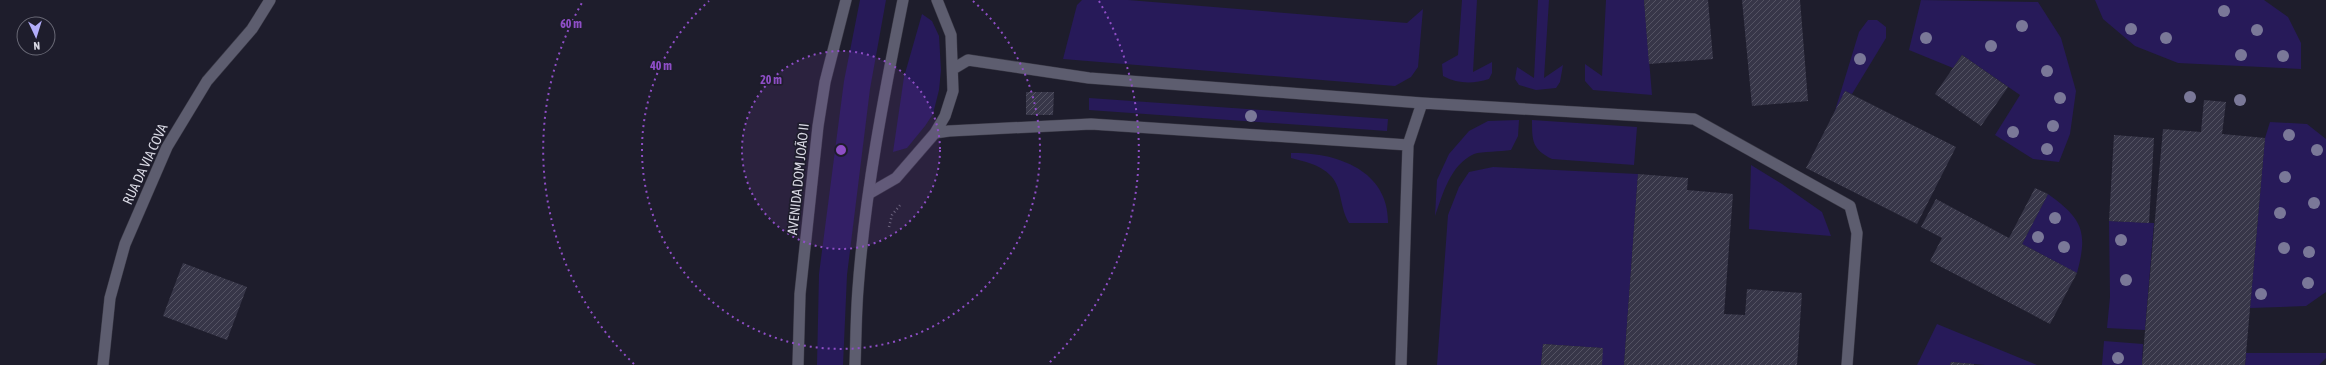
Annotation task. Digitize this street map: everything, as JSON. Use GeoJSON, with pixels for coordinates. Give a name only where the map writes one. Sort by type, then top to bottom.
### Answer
{"type":"FeatureCollection","features":[{"type":"Feature","properties":{"kind":"main road","name":"RUA DA VIA COVA"},"geometry":{"type":"LineString","coordinates":[[103,365],[110,298],[125,244],[167,147],[207,81],[252,29],[270,0]]}},
{"type":"Feature","properties":{"kind":"main road","name":"AVENIDA DOM JOÃO II"},"geometry":{"type":"LineString","coordinates":[[798,365],[800,294],[818,126],[825,82],[846,0]]}},
{"type":"Feature","properties":{"kind":"main road"},"geometry":{"type":"LineString","coordinates":[[855,365],[858,289],[870,193],[886,89],[903,0]]}},
{"type":"Feature","properties":{"kind":"main road"},"geometry":{"type":"LineString","coordinates":[[870,193],[896,178],[935,133],[945,116],[953,91],[951,35],[937,0]]}},
{"type":"Feature","properties":{"kind":"main road"},"geometry":{"type":"LineString","coordinates":[[953,69],[968,60],[1089,78],[1422,103],[1694,119],[1850,206],[1857,233],[1847,365]]}},
{"type":"Feature","properties":{"kind":"main road"},"geometry":{"type":"LineString","coordinates":[[1401,365],[1408,145],[1422,103]]}},
{"type":"Feature","properties":{"kind":"main road"},"geometry":{"type":"LineString","coordinates":[[935,133],[1091,124],[1408,145]]}},
{"type":"Feature","properties":{"kind":"shaded area"},"geometry":{"type":"Polygon","coordinates":[[[860,0],[886,0],[870,89],[847,275],[843,365],[817,365],[819,274],[844,81],[860,0]]]}},
{"type":"Feature","properties":{"kind":"shaded area"},"geometry":{"type":"Polygon","coordinates":[[[1082,0],[1128,0],[1407,23],[1423,9],[1418,67],[1411,77],[1395,86],[1063,59],[1077,5],[1082,0]]]}},
{"type":"Feature","properties":{"kind":"shaded area"},"geometry":{"type":"Polygon","coordinates":[[[1462,0],[1477,0],[1473,72],[1492,62],[1492,73],[1489,79],[1477,82],[1460,82],[1443,76],[1442,64],[1458,55],[1462,0]]]}},
{"type":"Feature","properties":{"kind":"shaded area"},"geometry":{"type":"Polygon","coordinates":[[[1538,0],[1549,0],[1544,78],[1563,65],[1560,82],[1556,88],[1536,90],[1519,85],[1515,79],[1517,67],[1534,78],[1538,0]]]}},
{"type":"Feature","properties":{"kind":"shaded area"},"geometry":{"type":"Polygon","coordinates":[[[1606,0],[1644,0],[1652,95],[1593,90],[1585,81],[1585,64],[1602,76],[1606,0]]]}},
{"type":"Feature","properties":{"kind":"shaded area"},"geometry":{"type":"Polygon","coordinates":[[[1921,0],[2038,2],[2061,38],[2076,91],[2070,134],[2059,162],[2033,159],[1995,135],[2020,95],[1962,55],[1953,68],[1909,50],[1921,0]]]}},
{"type":"Feature","properties":{"kind":"shaded area"},"geometry":{"type":"Polygon","coordinates":[[[2095,0],[2264,0],[2288,17],[2301,43],[2301,69],[2178,63],[2135,46],[2103,19],[2095,0]]]}},
{"type":"Feature","properties":{"kind":"shaded area"},"geometry":{"type":"Polygon","coordinates":[[[922,14],[932,21],[939,36],[941,70],[939,90],[933,114],[925,126],[907,148],[893,152],[904,77],[922,14]]]}},
{"type":"Feature","properties":{"kind":"shaded area"},"geometry":{"type":"Polygon","coordinates":[[[1868,20],[1877,20],[1886,27],[1886,38],[1852,94],[1845,91],[1834,114],[1859,32],[1868,20]]]}},
{"type":"Feature","properties":{"kind":"shaded area"},"geometry":{"type":"Polygon","coordinates":[[[1089,98],[1388,119],[1387,131],[1089,110],[1089,98]]]}},
{"type":"Feature","properties":{"kind":"shaded area"},"geometry":{"type":"Polygon","coordinates":[[[1519,120],[1518,136],[1511,150],[1474,154],[1459,165],[1448,181],[1435,216],[1437,180],[1449,154],[1469,131],[1488,121],[1519,120]]]}},
{"type":"Feature","properties":{"kind":"shaded area"},"geometry":{"type":"Polygon","coordinates":[[[1532,120],[1637,127],[1634,165],[1552,159],[1540,152],[1534,144],[1532,120]]]}},
{"type":"Feature","properties":{"kind":"shaded area"},"geometry":{"type":"Polygon","coordinates":[[[2270,122],[2307,124],[2326,139],[2326,292],[2306,306],[2250,308],[2265,138],[2270,122]]]}},
{"type":"Feature","properties":{"kind":"shaded area"},"geometry":{"type":"Polygon","coordinates":[[[1291,153],[1325,156],[1342,161],[1357,168],[1370,177],[1380,190],[1386,205],[1388,223],[1349,223],[1344,212],[1339,191],[1332,177],[1320,168],[1291,158],[1291,153]]]}},
{"type":"Feature","properties":{"kind":"shaded area"},"geometry":{"type":"Polygon","coordinates":[[[1751,165],[1782,184],[1822,212],[1831,236],[1749,229],[1751,165]]]}},
{"type":"Feature","properties":{"kind":"shaded area"},"geometry":{"type":"Polygon","coordinates":[[[1493,167],[1638,174],[1624,365],[1602,365],[1602,348],[1543,344],[1541,365],[1437,365],[1448,215],[1459,187],[1469,172],[1493,167]]]}},
{"type":"Feature","properties":{"kind":"shaded area"},"geometry":{"type":"Polygon","coordinates":[[[2048,194],[2069,211],[2080,228],[2082,247],[2077,273],[2022,244],[2048,194]]]}},
{"type":"Feature","properties":{"kind":"shaded area"},"geometry":{"type":"Polygon","coordinates":[[[2109,221],[2154,223],[2145,330],[2107,328],[2110,297],[2109,221]]]}},
{"type":"Feature","properties":{"kind":"shaded area"},"geometry":{"type":"Polygon","coordinates":[[[1937,324],[2037,365],[1985,365],[1951,362],[1950,365],[1917,365],[1937,324]]]}},
{"type":"Feature","properties":{"kind":"shaded area"},"geometry":{"type":"Polygon","coordinates":[[[2104,341],[2143,344],[2142,365],[2102,365],[2104,341]]]}},
{"type":"Feature","properties":{"kind":"shaded area"},"geometry":{"type":"Polygon","coordinates":[[[2246,353],[2326,353],[2326,358],[2319,365],[2245,365],[2246,353]]]}},
{"type":"Feature","properties":{"kind":"building"},"geometry":{"type":"Polygon","coordinates":[[[1644,0],[1708,0],[1713,59],[1649,64],[1644,0]]]}},
{"type":"Feature","properties":{"kind":"building"},"geometry":{"type":"Polygon","coordinates":[[[1742,0],[1800,0],[1808,101],[1752,106],[1742,0]]]}},
{"type":"Feature","properties":{"kind":"building"},"geometry":{"type":"Polygon","coordinates":[[[1962,55],[2008,87],[1981,126],[1935,94],[1962,55]]]}},
{"type":"Feature","properties":{"kind":"building"},"geometry":{"type":"Polygon","coordinates":[[[1845,91],[1956,147],[1917,224],[1806,168],[1845,91]]]}},
{"type":"Feature","properties":{"kind":"building"},"geometry":{"type":"Polygon","coordinates":[[[1026,92],[1054,92],[1053,115],[1026,115],[1026,92]]]}},
{"type":"Feature","properties":{"kind":"building"},"geometry":{"type":"Polygon","coordinates":[[[2204,100],[2226,102],[2222,134],[2265,138],[2245,365],[2142,365],[2163,129],[2201,132],[2204,100]]]}},
{"type":"Feature","properties":{"kind":"building"},"geometry":{"type":"Polygon","coordinates":[[[2114,135],[2154,138],[2149,223],[2109,221],[2114,135]]]}},
{"type":"Feature","properties":{"kind":"building"},"geometry":{"type":"Polygon","coordinates":[[[1638,174],[1688,178],[1687,190],[1733,194],[1724,314],[1745,315],[1747,289],[1802,293],[1797,365],[1624,365],[1638,174]]]}},
{"type":"Feature","properties":{"kind":"building"},"geometry":{"type":"Polygon","coordinates":[[[2035,188],[2048,194],[2022,244],[2077,273],[2050,324],[1930,261],[1942,238],[1921,227],[1936,199],[2009,238],[2035,188]]]}},
{"type":"Feature","properties":{"kind":"building"},"geometry":{"type":"Polygon","coordinates":[[[183,263],[247,287],[227,340],[163,316],[183,263]]]}},
{"type":"Feature","properties":{"kind":"building"},"geometry":{"type":"Polygon","coordinates":[[[1543,344],[1603,348],[1602,365],[1541,365],[1543,344]]]}},
{"type":"Feature","properties":{"kind":"building"},"geometry":{"type":"Polygon","coordinates":[[[1951,362],[1974,364],[1974,365],[1950,365],[1951,362]]]}}]}
